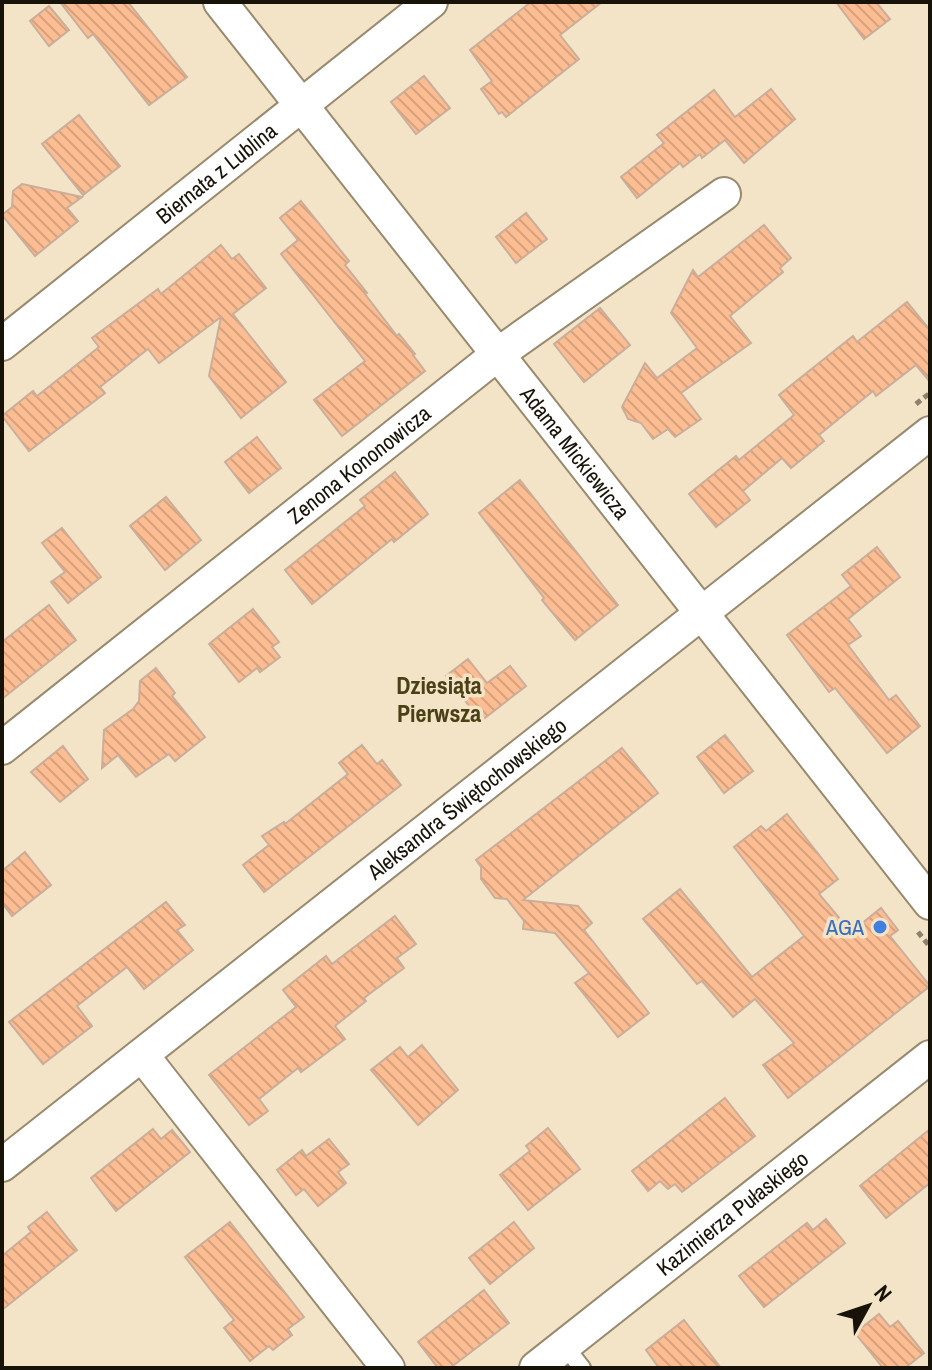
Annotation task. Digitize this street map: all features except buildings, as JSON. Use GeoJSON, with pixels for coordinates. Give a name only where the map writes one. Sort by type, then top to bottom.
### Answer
{"type":"FeatureCollection","features":[{"type":"Feature","properties":{"kind":"street","name":"Adama Mickiewicza"},"geometry":{"type":"LineString","coordinates":[[220,2],[930,903]]}},
{"type":"Feature","properties":{"kind":"street","name":"Biernata z Lublina"},"geometry":{"type":"LineString","coordinates":[[2,344],[431,2]]}},
{"type":"Feature","properties":{"kind":"street","name":"Zenona Kononowicza"},"geometry":{"type":"LineString","coordinates":[[2,748],[498,354],[724,194]]}},
{"type":"Feature","properties":{"kind":"street","name":"Aleksandra Świętochowskiego"},"geometry":{"type":"LineString","coordinates":[[2,1165],[930,433]]}},
{"type":"Feature","properties":{"kind":"street"},"geometry":{"type":"LineString","coordinates":[[142,1055],[388,1368]]}},
{"type":"Feature","properties":{"kind":"street","name":"Kazimierza Pułaskiego"},"geometry":{"type":"LineString","coordinates":[[536,1368],[573,1357],[930,1057]]}},
{"type":"Feature","properties":{"kind":"place","name":"AGA"},"geometry":{"type":"Point","coordinates":[880,927]}},
{"type":"Feature","properties":{"kind":"district","name":"Dziesiąta Pierwsza"},"geometry":{"type":"Point","coordinates":[439,699]}}]}
